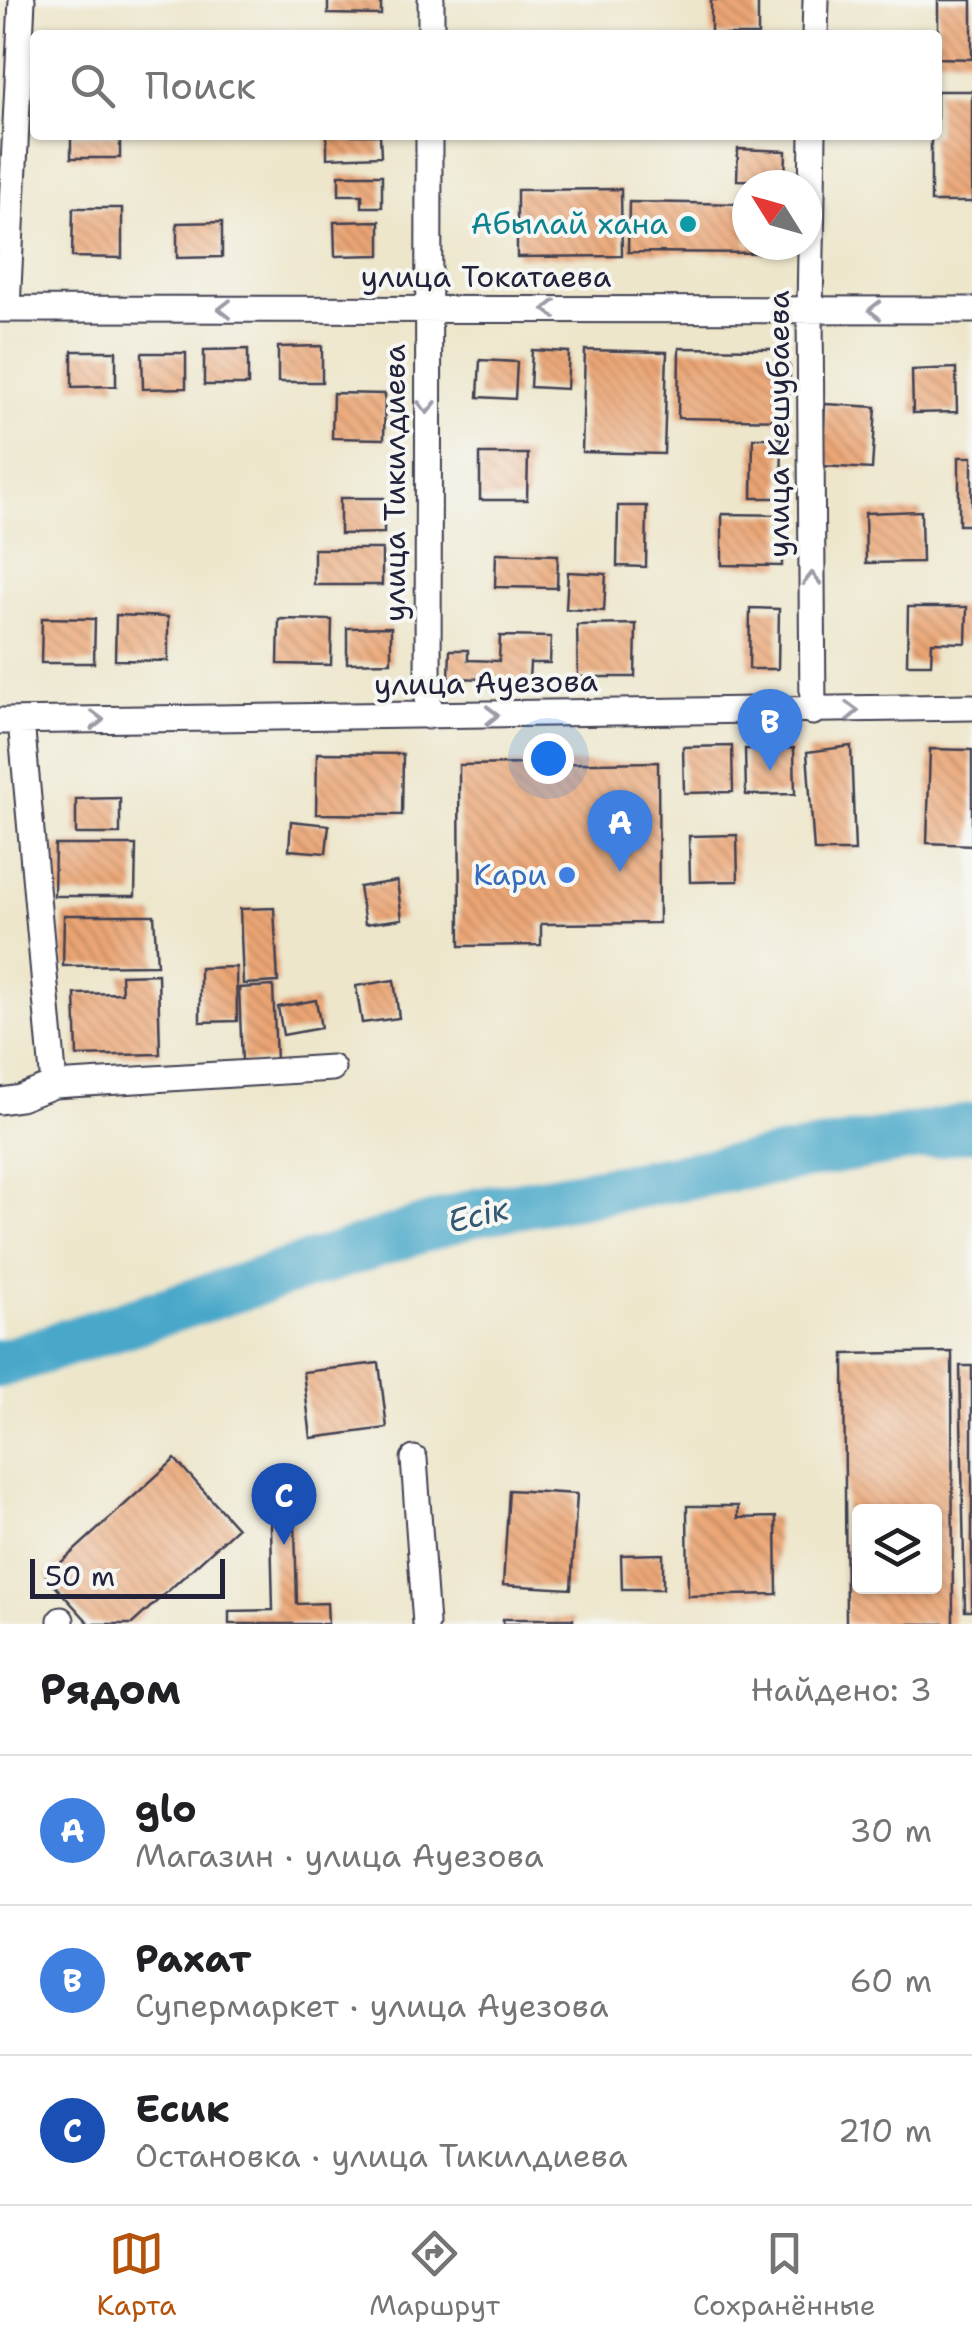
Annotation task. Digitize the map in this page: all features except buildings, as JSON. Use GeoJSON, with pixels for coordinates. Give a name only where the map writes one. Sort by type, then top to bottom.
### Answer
{"type":"FeatureCollection","features":[{"type":"Feature","properties":{"kind":"street"},"geometry":{"type":"LineString","coordinates":[[3,309],[22,0]]}},
{"type":"Feature","properties":{"kind":"street"},"geometry":{"type":"LineString","coordinates":[[431,0],[431,30]]}},
{"type":"Feature","properties":{"kind":"street"},"geometry":{"type":"LineString","coordinates":[[815,30],[816,0]]}},
{"type":"Feature","properties":{"kind":"street","name":"улица Тикилдиева"},"geometry":{"type":"LineString","coordinates":[[428,716],[429,140]]}},
{"type":"Feature","properties":{"kind":"street","name":"улица Кешубаева"},"geometry":{"type":"LineString","coordinates":[[813,140],[813,712]]}},
{"type":"Feature","properties":{"kind":"street","name":"улица Токатаева"},"geometry":{"type":"LineString","coordinates":[[3,309],[972,310]]}},
{"type":"Feature","properties":{"kind":"street","name":"улица Ауезова"},"geometry":{"type":"LineString","coordinates":[[11,721],[972,707]]}},
{"type":"Feature","properties":{"kind":"street"},"geometry":{"type":"LineString","coordinates":[[11,721],[54,1085]]}},
{"type":"Feature","properties":{"kind":"street"},"geometry":{"type":"LineString","coordinates":[[10,1100],[54,1085],[332,1068]]}},
{"type":"Feature","properties":{"kind":"street"},"geometry":{"type":"LineString","coordinates":[[414,1459],[426,1624]]}},
{"type":"Feature","properties":{"kind":"waterway","name":"Есік"},"geometry":{"type":"LineString","coordinates":[[0,1364],[476,1212],[972,1127]]}},
{"type":"Feature","properties":{"kind":"place","name":"Абылай хана"},"geometry":{"type":"Point","coordinates":[688,224]}},
{"type":"Feature","properties":{"kind":"place","name":"Рахат"},"geometry":{"type":"Point","coordinates":[770,771]}},
{"type":"Feature","properties":{"kind":"place","name":"glo"},"geometry":{"type":"Point","coordinates":[620,872]}},
{"type":"Feature","properties":{"kind":"place","name":"Кари"},"geometry":{"type":"Point","coordinates":[567,875]}},
{"type":"Feature","properties":{"kind":"place","name":"Есик"},"geometry":{"type":"Point","coordinates":[284,1545]}}]}
